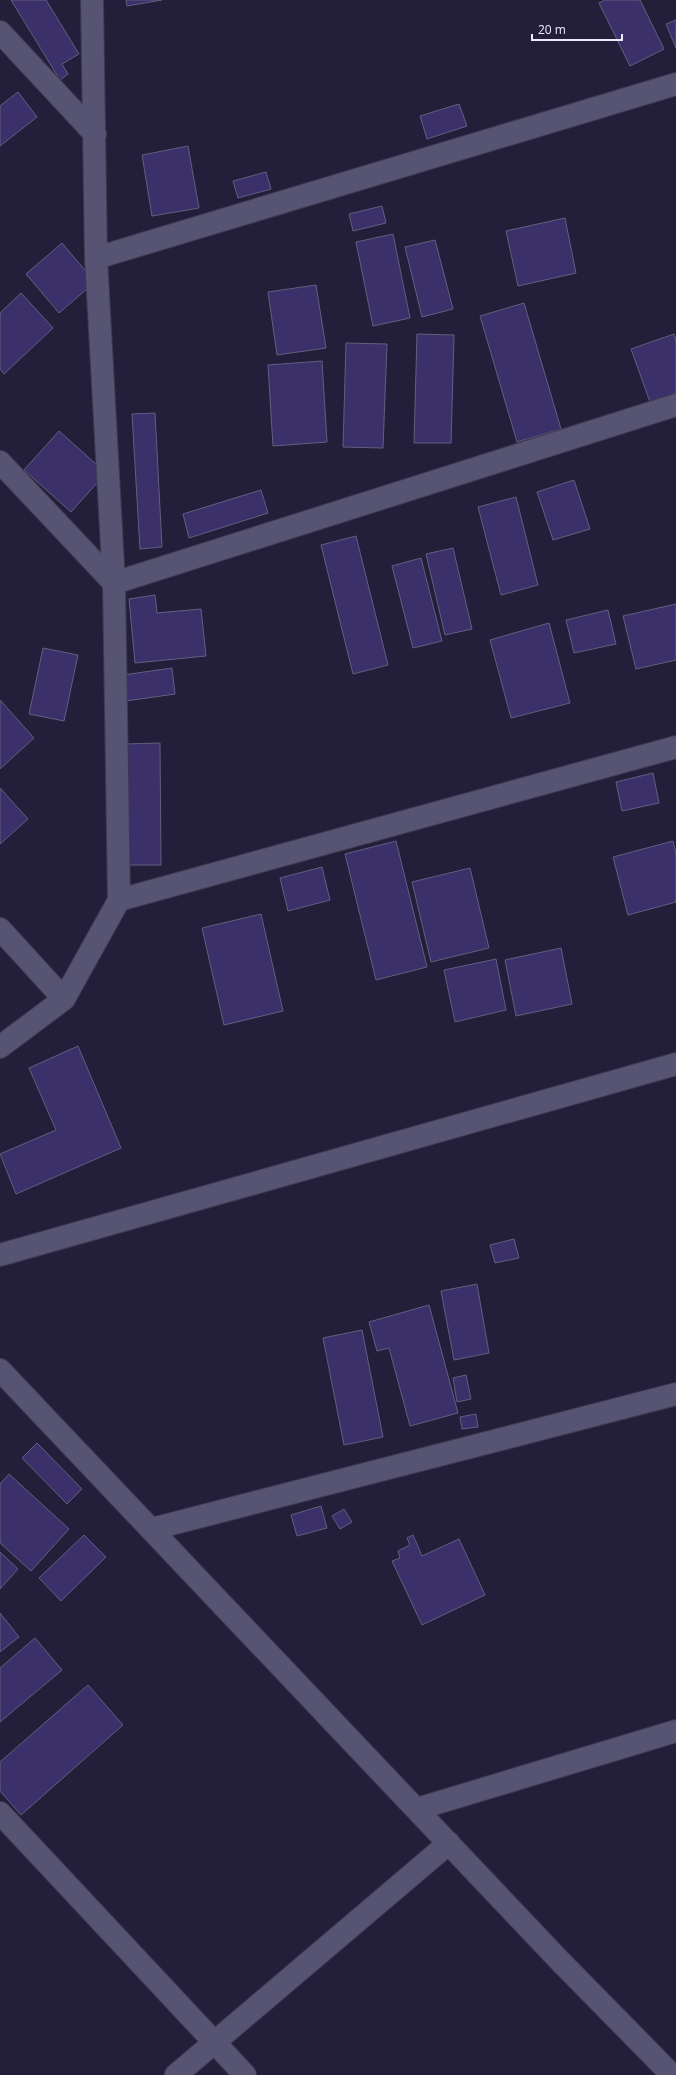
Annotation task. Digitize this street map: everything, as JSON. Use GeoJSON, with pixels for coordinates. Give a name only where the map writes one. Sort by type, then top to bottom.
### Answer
{"type":"FeatureCollection","features":[{"type":"Feature","properties":{"kind":"street"},"geometry":{"type":"LineString","coordinates":[[0,1047],[64,999],[119,900],[114,584],[96,258],[92,0]]}},
{"type":"Feature","properties":{"kind":"street"},"geometry":{"type":"LineString","coordinates":[[0,32],[95,134]]}},
{"type":"Feature","properties":{"kind":"street"},"geometry":{"type":"LineString","coordinates":[[96,258],[676,84]]}},
{"type":"Feature","properties":{"kind":"street"},"geometry":{"type":"LineString","coordinates":[[114,584],[676,405]]}},
{"type":"Feature","properties":{"kind":"street"},"geometry":{"type":"LineString","coordinates":[[0,462],[114,584]]}},
{"type":"Feature","properties":{"kind":"street"},"geometry":{"type":"LineString","coordinates":[[119,900],[676,746]]}},
{"type":"Feature","properties":{"kind":"street"},"geometry":{"type":"LineString","coordinates":[[0,929],[64,999]]}},
{"type":"Feature","properties":{"kind":"street"},"geometry":{"type":"LineString","coordinates":[[0,1255],[676,1064]]}},
{"type":"Feature","properties":{"kind":"street"},"geometry":{"type":"LineString","coordinates":[[0,1370],[559,1960],[672,2075]]}},
{"type":"Feature","properties":{"kind":"street"},"geometry":{"type":"LineString","coordinates":[[152,1529],[676,1394]]}},
{"type":"Feature","properties":{"kind":"street"},"geometry":{"type":"LineString","coordinates":[[417,1809],[676,1731]]}},
{"type":"Feature","properties":{"kind":"street"},"geometry":{"type":"LineString","coordinates":[[0,1813],[245,2075]]}},
{"type":"Feature","properties":{"kind":"street"},"geometry":{"type":"LineString","coordinates":[[176,2075],[214,2041],[448,1843]]}},
{"type":"Feature","properties":{"kind":"building"},"geometry":{"type":"Polygon","coordinates":[[[11,0],[46,0],[79,54],[62,64],[68,74],[60,80],[11,0]]]}},
{"type":"Feature","properties":{"kind":"building"},"geometry":{"type":"Polygon","coordinates":[[[126,0],[162,0],[127,6],[126,0]]]}},
{"type":"Feature","properties":{"kind":"building"},"geometry":{"type":"Polygon","coordinates":[[[605,0],[640,0],[664,49],[630,66],[599,3],[605,0]]]}},
{"type":"Feature","properties":{"kind":"building"},"geometry":{"type":"Polygon","coordinates":[[[676,20],[676,48],[666,24],[676,20]]]}},
{"type":"Feature","properties":{"kind":"building"},"geometry":{"type":"Polygon","coordinates":[[[18,92],[37,117],[0,146],[0,106],[18,92]]]}},
{"type":"Feature","properties":{"kind":"building"},"geometry":{"type":"Polygon","coordinates":[[[459,104],[467,126],[427,139],[420,116],[459,104]]]}},
{"type":"Feature","properties":{"kind":"building"},"geometry":{"type":"Polygon","coordinates":[[[188,146],[199,208],[152,216],[142,155],[188,146]]]}},
{"type":"Feature","properties":{"kind":"building"},"geometry":{"type":"Polygon","coordinates":[[[266,172],[271,189],[238,198],[233,181],[266,172]]]}},
{"type":"Feature","properties":{"kind":"building"},"geometry":{"type":"Polygon","coordinates":[[[382,206],[386,223],[353,231],[349,214],[382,206]]]}},
{"type":"Feature","properties":{"kind":"building"},"geometry":{"type":"Polygon","coordinates":[[[565,218],[576,273],[518,286],[506,231],[565,218]]]}},
{"type":"Feature","properties":{"kind":"building"},"geometry":{"type":"Polygon","coordinates":[[[393,234],[410,318],[373,326],[356,242],[393,234]]]}},
{"type":"Feature","properties":{"kind":"building"},"geometry":{"type":"Polygon","coordinates":[[[435,240],[453,309],[422,317],[405,247],[435,240]]]}},
{"type":"Feature","properties":{"kind":"building"},"geometry":{"type":"Polygon","coordinates":[[[62,243],[95,282],[59,313],[26,274],[62,243]]]}},
{"type":"Feature","properties":{"kind":"building"},"geometry":{"type":"Polygon","coordinates":[[[316,285],[326,348],[277,355],[268,292],[316,285]]]}},
{"type":"Feature","properties":{"kind":"building"},"geometry":{"type":"Polygon","coordinates":[[[21,293],[53,328],[4,374],[0,369],[0,313],[21,293]]]}},
{"type":"Feature","properties":{"kind":"building"},"geometry":{"type":"Polygon","coordinates":[[[524,303],[561,429],[517,442],[480,316],[524,303]]]}},
{"type":"Feature","properties":{"kind":"building"},"geometry":{"type":"Polygon","coordinates":[[[417,334],[454,335],[451,443],[414,443],[417,334]]]}},
{"type":"Feature","properties":{"kind":"building"},"geometry":{"type":"Polygon","coordinates":[[[674,334],[676,341],[676,393],[650,402],[631,349],[674,334]]]}},
{"type":"Feature","properties":{"kind":"building"},"geometry":{"type":"Polygon","coordinates":[[[346,343],[387,344],[383,448],[343,447],[346,343]]]}},
{"type":"Feature","properties":{"kind":"building"},"geometry":{"type":"Polygon","coordinates":[[[322,361],[327,442],[273,446],[268,365],[322,361]]]}},
{"type":"Feature","properties":{"kind":"building"},"geometry":{"type":"Polygon","coordinates":[[[155,413],[162,547],[140,549],[132,414],[155,413]]]}},
{"type":"Feature","properties":{"kind":"building"},"geometry":{"type":"Polygon","coordinates":[[[59,431],[106,473],[71,512],[24,470],[59,431]]]}},
{"type":"Feature","properties":{"kind":"building"},"geometry":{"type":"Polygon","coordinates":[[[574,480],[590,529],[553,540],[537,492],[574,480]]]}},
{"type":"Feature","properties":{"kind":"building"},"geometry":{"type":"Polygon","coordinates":[[[261,490],[268,513],[189,538],[183,514],[261,490]]]}},
{"type":"Feature","properties":{"kind":"building"},"geometry":{"type":"Polygon","coordinates":[[[516,497],[538,585],[501,595],[478,507],[516,497]]]}},
{"type":"Feature","properties":{"kind":"building"},"geometry":{"type":"Polygon","coordinates":[[[356,536],[388,665],[353,674],[321,545],[356,536]]]}},
{"type":"Feature","properties":{"kind":"building"},"geometry":{"type":"Polygon","coordinates":[[[453,548],[472,629],[445,635],[426,554],[453,548]]]}},
{"type":"Feature","properties":{"kind":"building"},"geometry":{"type":"Polygon","coordinates":[[[421,558],[442,641],[413,648],[392,566],[421,558]]]}},
{"type":"Feature","properties":{"kind":"building"},"geometry":{"type":"Polygon","coordinates":[[[155,595],[157,613],[201,609],[206,656],[135,663],[129,599],[155,595]]]}},
{"type":"Feature","properties":{"kind":"building"},"geometry":{"type":"Polygon","coordinates":[[[676,604],[676,660],[636,669],[623,616],[676,604]]]}},
{"type":"Feature","properties":{"kind":"building"},"geometry":{"type":"Polygon","coordinates":[[[608,610],[616,644],[574,653],[566,620],[608,610]]]}},
{"type":"Feature","properties":{"kind":"building"},"geometry":{"type":"Polygon","coordinates":[[[549,623],[570,703],[511,718],[490,640],[549,623]]]}},
{"type":"Feature","properties":{"kind":"building"},"geometry":{"type":"Polygon","coordinates":[[[43,648],[78,655],[64,721],[29,714],[43,648]]]}},
{"type":"Feature","properties":{"kind":"building"},"geometry":{"type":"Polygon","coordinates":[[[172,668],[175,694],[126,701],[123,675],[172,668]]]}},
{"type":"Feature","properties":{"kind":"building"},"geometry":{"type":"Polygon","coordinates":[[[0,700],[34,738],[0,769],[0,700]]]}},
{"type":"Feature","properties":{"kind":"building"},"geometry":{"type":"Polygon","coordinates":[[[160,743],[161,865],[127,865],[125,744],[160,743]]]}},
{"type":"Feature","properties":{"kind":"building"},"geometry":{"type":"Polygon","coordinates":[[[653,773],[659,803],[622,811],[616,782],[653,773]]]}},
{"type":"Feature","properties":{"kind":"building"},"geometry":{"type":"Polygon","coordinates":[[[0,788],[28,819],[0,844],[0,788]]]}},
{"type":"Feature","properties":{"kind":"building"},"geometry":{"type":"Polygon","coordinates":[[[396,841],[427,967],[376,980],[345,854],[396,841]]]}},
{"type":"Feature","properties":{"kind":"building"},"geometry":{"type":"Polygon","coordinates":[[[673,841],[676,854],[676,902],[628,915],[613,857],[673,841]]]}},
{"type":"Feature","properties":{"kind":"building"},"geometry":{"type":"Polygon","coordinates":[[[322,867],[330,900],[288,911],[280,878],[322,867]]]}},
{"type":"Feature","properties":{"kind":"building"},"geometry":{"type":"Polygon","coordinates":[[[470,868],[489,948],[431,962],[412,882],[470,868]]]}},
{"type":"Feature","properties":{"kind":"building"},"geometry":{"type":"Polygon","coordinates":[[[261,914],[283,1011],[224,1025],[202,928],[261,914]]]}},
{"type":"Feature","properties":{"kind":"building"},"geometry":{"type":"Polygon","coordinates":[[[561,948],[572,1004],[516,1016],[505,960],[561,948]]]}},
{"type":"Feature","properties":{"kind":"building"},"geometry":{"type":"Polygon","coordinates":[[[496,959],[506,1010],[455,1022],[444,970],[496,959]]]}},
{"type":"Feature","properties":{"kind":"building"},"geometry":{"type":"Polygon","coordinates":[[[78,1046],[121,1148],[16,1194],[0,1154],[56,1130],[29,1068],[78,1046]]]}},
{"type":"Feature","properties":{"kind":"building"},"geometry":{"type":"Polygon","coordinates":[[[514,1239],[519,1258],[495,1263],[490,1245],[514,1239]]]}},
{"type":"Feature","properties":{"kind":"building"},"geometry":{"type":"Polygon","coordinates":[[[477,1284],[489,1353],[454,1360],[441,1291],[477,1284]]]}},
{"type":"Feature","properties":{"kind":"building"},"geometry":{"type":"Polygon","coordinates":[[[429,1305],[458,1413],[410,1426],[389,1348],[377,1351],[369,1322],[429,1305]]]}},
{"type":"Feature","properties":{"kind":"building"},"geometry":{"type":"Polygon","coordinates":[[[362,1330],[383,1437],[344,1445],[323,1338],[362,1330]]]}},
{"type":"Feature","properties":{"kind":"building"},"geometry":{"type":"Polygon","coordinates":[[[466,1375],[471,1399],[457,1402],[453,1378],[466,1375]]]}},
{"type":"Feature","properties":{"kind":"building"},"geometry":{"type":"Polygon","coordinates":[[[476,1414],[478,1427],[462,1429],[460,1417],[476,1414]]]}},
{"type":"Feature","properties":{"kind":"building"},"geometry":{"type":"Polygon","coordinates":[[[37,1443],[82,1489],[67,1504],[22,1458],[37,1443]]]}},
{"type":"Feature","properties":{"kind":"building"},"geometry":{"type":"Polygon","coordinates":[[[9,1474],[69,1529],[31,1571],[0,1543],[0,1484],[9,1474]]]}},
{"type":"Feature","properties":{"kind":"building"},"geometry":{"type":"Polygon","coordinates":[[[321,1506],[327,1528],[297,1536],[291,1515],[321,1506]]]}},
{"type":"Feature","properties":{"kind":"building"},"geometry":{"type":"Polygon","coordinates":[[[344,1509],[352,1522],[340,1529],[332,1516],[344,1509]]]}},
{"type":"Feature","properties":{"kind":"building"},"geometry":{"type":"Polygon","coordinates":[[[84,1535],[106,1557],[61,1601],[39,1578],[84,1535]]]}},
{"type":"Feature","properties":{"kind":"building"},"geometry":{"type":"Polygon","coordinates":[[[413,1535],[422,1556],[459,1539],[485,1595],[422,1625],[392,1561],[400,1558],[398,1551],[410,1545],[407,1538],[413,1535]]]}},
{"type":"Feature","properties":{"kind":"building"},"geometry":{"type":"Polygon","coordinates":[[[0,1552],[18,1569],[0,1589],[0,1552]]]}},
{"type":"Feature","properties":{"kind":"building"},"geometry":{"type":"Polygon","coordinates":[[[0,1613],[19,1637],[0,1652],[0,1613]]]}},
{"type":"Feature","properties":{"kind":"building"},"geometry":{"type":"Polygon","coordinates":[[[35,1638],[62,1670],[0,1722],[0,1668],[35,1638]]]}},
{"type":"Feature","properties":{"kind":"building"},"geometry":{"type":"Polygon","coordinates":[[[88,1685],[123,1725],[21,1815],[0,1791],[0,1762],[88,1685]]]}}]}
